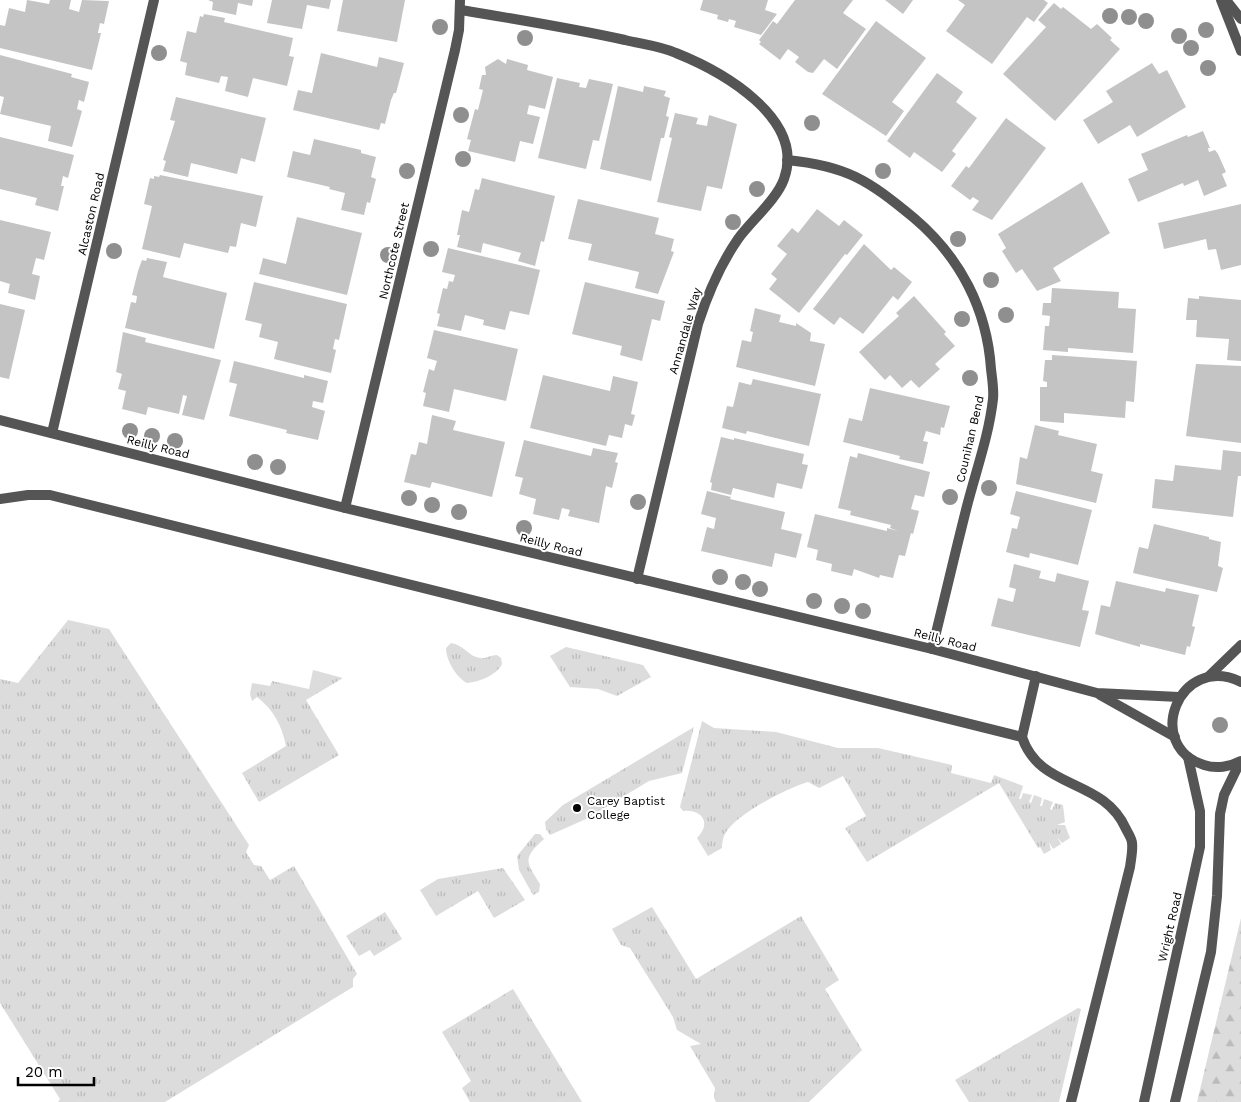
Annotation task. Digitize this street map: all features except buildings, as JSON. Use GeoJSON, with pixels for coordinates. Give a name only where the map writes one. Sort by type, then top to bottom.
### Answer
{"type":"FeatureCollection","features":[{"type":"Feature","properties":{"kind":"street","name":"Alcaston Road"},"geometry":{"type":"LineString","coordinates":[[52,433],[154,0]]}},
{"type":"Feature","properties":{"kind":"street"},"geometry":{"type":"LineString","coordinates":[[1222,0],[1241,51]]}},
{"type":"Feature","properties":{"kind":"street"},"geometry":{"type":"LineString","coordinates":[[1226,0],[1241,19]]}},
{"type":"Feature","properties":{"kind":"street","name":"Annandale Way"},"geometry":{"type":"LineString","coordinates":[[460,5],[675,52],[728,80],[758,102],[768,111],[781,134],[787,160],[784,178],[779,189],[738,238],[711,287],[698,324],[637,579]]}},
{"type":"Feature","properties":{"kind":"street","name":"Northcote Street"},"geometry":{"type":"LineString","coordinates":[[345,508],[455,50],[460,5]]}},
{"type":"Feature","properties":{"kind":"street","name":"Counihan Bend"},"geometry":{"type":"LineString","coordinates":[[787,160],[830,166],[849,172],[886,195],[944,246],[957,265],[982,315],[990,353],[993,398],[932,649]]}},
{"type":"Feature","properties":{"kind":"street","name":"Reilly Road"},"geometry":{"type":"LineString","coordinates":[[0,420],[345,508],[932,649],[1097,693],[1179,697]]}},
{"type":"Feature","properties":{"kind":"street"},"geometry":{"type":"LineString","coordinates":[[0,500],[28,495],[50,495],[1022,737]]}},
{"type":"Feature","properties":{"kind":"street"},"geometry":{"type":"LineString","coordinates":[[1208,677],[1241,645]]}},
{"type":"Feature","properties":{"kind":"street"},"geometry":{"type":"LineString","coordinates":[[1036,676],[1022,737],[1033,759],[1049,773],[1104,799],[1117,811],[1132,842],[1130,866],[1071,1102]]}},
{"type":"Feature","properties":{"kind":"street"},"geometry":{"type":"LineString","coordinates":[[1174,737],[1172,723],[1179,697],[1197,681],[1208,677],[1226,677],[1241,682]]}},
{"type":"Feature","properties":{"kind":"street","name":"Reilly Road"},"geometry":{"type":"LineString","coordinates":[[1097,693],[1174,737]]}},
{"type":"Feature","properties":{"kind":"street","name":"Wright Road"},"geometry":{"type":"LineString","coordinates":[[1144,1102],[1200,847],[1200,811],[1188,757],[1174,737]]}},
{"type":"Feature","properties":{"kind":"street"},"geometry":{"type":"LineString","coordinates":[[1188,757],[1210,767],[1222,767],[1240,761]]}},
{"type":"Feature","properties":{"kind":"street"},"geometry":{"type":"LineString","coordinates":[[1175,1102],[1211,952],[1217,896],[1220,814],[1224,795],[1240,761]]}},
{"type":"Feature","properties":{"kind":"green space"},"geometry":{"type":"Polygon","coordinates":[[[68,620],[109,629],[249,845],[246,852],[254,865],[261,866],[270,880],[294,866],[357,974],[353,979],[353,987],[165,1102],[58,1102],[60,1099],[0,1003],[0,679],[18,683],[68,620]]]}},
{"type":"Feature","properties":{"kind":"green space"},"geometry":{"type":"Polygon","coordinates":[[[451,643],[476,657],[484,658],[497,655],[501,658],[502,664],[500,668],[487,677],[467,683],[459,677],[446,653],[446,648],[451,643]]]}},
{"type":"Feature","properties":{"kind":"green space"},"geometry":{"type":"Polygon","coordinates":[[[566,647],[643,665],[651,677],[617,696],[598,689],[570,687],[550,656],[566,647]]]}},
{"type":"Feature","properties":{"kind":"green space"},"geometry":{"type":"Polygon","coordinates":[[[313,670],[343,678],[306,700],[339,755],[259,802],[242,773],[286,746],[280,725],[273,713],[257,697],[252,701],[250,694],[252,683],[270,686],[272,681],[309,689],[313,670]]]}},
{"type":"Feature","properties":{"kind":"green space"},"geometry":{"type":"Polygon","coordinates":[[[702,721],[714,728],[776,732],[838,748],[878,748],[952,765],[951,773],[991,783],[994,775],[1023,786],[1019,799],[1021,799],[1023,793],[1032,795],[1029,802],[1031,803],[1034,795],[1042,798],[1040,806],[1042,806],[1044,799],[1053,802],[1050,809],[1052,810],[1055,803],[1063,805],[1065,822],[1057,825],[1065,825],[1070,838],[1062,843],[1057,837],[1061,844],[1053,849],[1049,842],[1051,850],[1044,854],[1040,847],[1038,848],[999,783],[867,862],[845,828],[866,816],[843,776],[819,788],[808,782],[799,785],[755,807],[728,829],[722,842],[722,848],[708,856],[697,838],[704,827],[703,818],[695,812],[683,811],[680,807],[702,721]]]}},
{"type":"Feature","properties":{"kind":"green space"},"geometry":{"type":"Polygon","coordinates":[[[694,727],[682,773],[649,781],[586,819],[550,835],[546,829],[545,822],[563,805],[694,727]]]}},
{"type":"Feature","properties":{"kind":"green space"},"geometry":{"type":"Polygon","coordinates":[[[535,834],[540,834],[544,839],[529,856],[529,865],[540,884],[539,892],[533,895],[519,870],[517,856],[535,834]]]}},
{"type":"Feature","properties":{"kind":"green space"},"geometry":{"type":"Polygon","coordinates":[[[503,868],[525,900],[494,918],[478,891],[436,916],[420,890],[438,879],[503,868]]]}},
{"type":"Feature","properties":{"kind":"green space"},"geometry":{"type":"Polygon","coordinates":[[[652,907],[696,979],[801,916],[839,980],[825,989],[862,1050],[809,1102],[716,1102],[714,1098],[715,1088],[690,1046],[701,1044],[677,1030],[673,1017],[630,948],[621,945],[612,929],[652,907]]]}},
{"type":"Feature","properties":{"kind":"green space"},"geometry":{"type":"Polygon","coordinates":[[[385,912],[402,939],[374,956],[370,950],[359,956],[346,936],[385,912]]]}},
{"type":"Feature","properties":{"kind":"green space"},"geometry":{"type":"Polygon","coordinates":[[[1241,918],[1241,1102],[1197,1102],[1241,918]]]}},
{"type":"Feature","properties":{"kind":"green space"},"geometry":{"type":"Polygon","coordinates":[[[513,989],[582,1102],[470,1102],[462,1088],[471,1081],[442,1032],[513,989]]]}},
{"type":"Feature","properties":{"kind":"green space"},"geometry":{"type":"Polygon","coordinates":[[[1078,1008],[1081,1009],[1059,1102],[969,1102],[955,1080],[1078,1008]]]}},
{"type":"Feature","properties":{"kind":"place","name":"Carey Baptist College"},"geometry":{"type":"Point","coordinates":[577,808]}}]}
